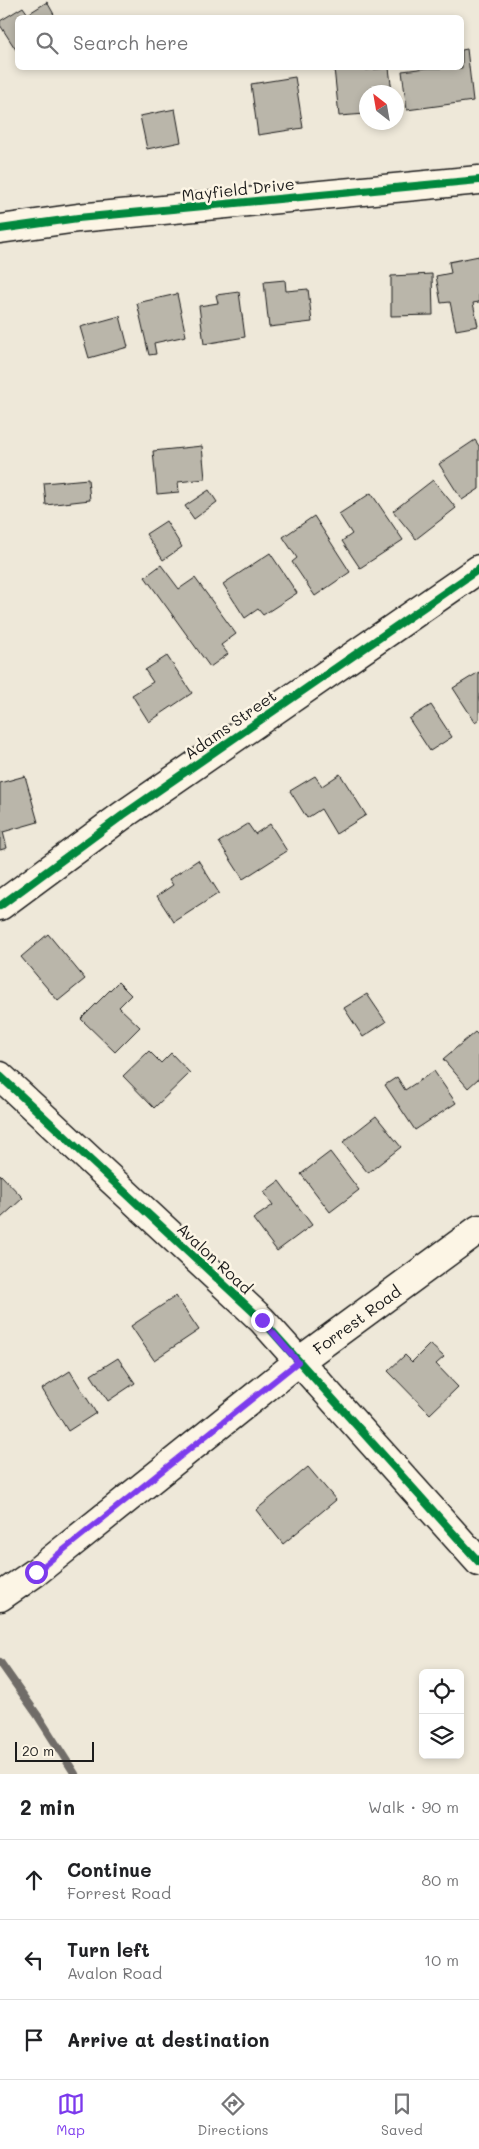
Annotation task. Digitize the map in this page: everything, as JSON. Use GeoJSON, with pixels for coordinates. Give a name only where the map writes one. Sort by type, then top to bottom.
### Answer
{"type":"FeatureCollection","features":[{"type":"Feature","properties":{"kind":"street","name":"Mayfield Drive"},"geometry":{"type":"LineString","coordinates":[[0,229],[78,218],[479,180]]}},
{"type":"Feature","properties":{"kind":"street","name":"Adams Street"},"geometry":{"type":"LineString","coordinates":[[0,906],[123,815],[479,569]]}},
{"type":"Feature","properties":{"kind":"street","name":"Avalon Road"},"geometry":{"type":"LineString","coordinates":[[0,1076],[262,1320],[479,1562]]}},
{"type":"Feature","properties":{"kind":"street","name":"Forrest Road"},"geometry":{"type":"LineString","coordinates":[[7,1593],[298,1362],[479,1229]]}},
{"type":"Feature","properties":{"kind":"building"},"geometry":{"type":"Polygon","coordinates":[[[47,2],[54,15],[15,15],[15,48],[0,25],[0,21],[23,7],[28,14],[47,2]]]}},
{"type":"Feature","properties":{"kind":"building"},"geometry":{"type":"Polygon","coordinates":[[[467,49],[473,101],[407,110],[402,71],[464,70],[464,50],[467,49]]]}},
{"type":"Feature","properties":{"kind":"building"},"geometry":{"type":"Polygon","coordinates":[[[334,70],[389,70],[391,85],[359,85],[359,115],[339,116],[334,70]]]}},
{"type":"Feature","properties":{"kind":"building"},"geometry":{"type":"Polygon","coordinates":[[[295,77],[303,128],[258,135],[251,84],[295,77]]]}},
{"type":"Feature","properties":{"kind":"building"},"geometry":{"type":"Polygon","coordinates":[[[175,109],[181,142],[147,149],[140,116],[175,109]]]}},
{"type":"Feature","properties":{"kind":"building"},"geometry":{"type":"Polygon","coordinates":[[[479,256],[479,302],[473,303],[478,326],[456,330],[450,302],[441,303],[436,276],[451,273],[449,262],[479,256]]]}},
{"type":"Feature","properties":{"kind":"building"},"geometry":{"type":"Polygon","coordinates":[[[432,274],[433,315],[391,316],[391,276],[432,274]]]}},
{"type":"Feature","properties":{"kind":"building"},"geometry":{"type":"Polygon","coordinates":[[[285,280],[286,291],[308,289],[312,322],[269,327],[264,282],[285,280]]]}},
{"type":"Feature","properties":{"kind":"building"},"geometry":{"type":"Polygon","coordinates":[[[239,292],[245,337],[204,344],[199,306],[218,303],[216,295],[239,292]]]}},
{"type":"Feature","properties":{"kind":"building"},"geometry":{"type":"Polygon","coordinates":[[[177,294],[186,336],[154,343],[156,354],[149,355],[137,303],[177,294]]]}},
{"type":"Feature","properties":{"kind":"building"},"geometry":{"type":"Polygon","coordinates":[[[120,316],[128,347],[89,358],[80,327],[120,316]]]}},
{"type":"Feature","properties":{"kind":"building"},"geometry":{"type":"Polygon","coordinates":[[[475,440],[479,446],[479,489],[462,500],[439,464],[475,440]]]}},
{"type":"Feature","properties":{"kind":"building"},"geometry":{"type":"Polygon","coordinates":[[[202,446],[205,479],[178,482],[179,492],[157,494],[153,451],[202,446]]]}},
{"type":"Feature","properties":{"kind":"building"},"geometry":{"type":"Polygon","coordinates":[[[88,479],[90,500],[46,505],[44,483],[88,479]]]}},
{"type":"Feature","properties":{"kind":"building"},"geometry":{"type":"Polygon","coordinates":[[[433,480],[456,508],[416,539],[393,511],[433,480]]]}},
{"type":"Feature","properties":{"kind":"building"},"geometry":{"type":"Polygon","coordinates":[[[209,490],[217,502],[194,519],[185,506],[209,490]]]}},
{"type":"Feature","properties":{"kind":"building"},"geometry":{"type":"Polygon","coordinates":[[[371,493],[403,540],[360,568],[342,541],[352,534],[339,514],[371,493]]]}},
{"type":"Feature","properties":{"kind":"building"},"geometry":{"type":"Polygon","coordinates":[[[314,516],[350,572],[315,596],[292,562],[297,558],[283,537],[314,516]]]}},
{"type":"Feature","properties":{"kind":"building"},"geometry":{"type":"Polygon","coordinates":[[[166,521],[182,547],[163,560],[146,534],[166,521]]]}},
{"type":"Feature","properties":{"kind":"building"},"geometry":{"type":"Polygon","coordinates":[[[270,553],[297,593],[263,615],[258,609],[245,618],[223,584],[270,553]]]}},
{"type":"Feature","properties":{"kind":"building"},"geometry":{"type":"Polygon","coordinates":[[[161,565],[179,589],[195,578],[236,634],[221,645],[228,654],[210,667],[145,577],[161,565]]]}},
{"type":"Feature","properties":{"kind":"building"},"geometry":{"type":"Polygon","coordinates":[[[167,656],[192,693],[149,722],[132,695],[153,682],[145,670],[167,656]]]}},
{"type":"Feature","properties":{"kind":"building"},"geometry":{"type":"Polygon","coordinates":[[[479,672],[479,719],[475,722],[453,688],[479,672]]]}},
{"type":"Feature","properties":{"kind":"building"},"geometry":{"type":"Polygon","coordinates":[[[431,705],[452,737],[430,751],[409,719],[431,705]]]}},
{"type":"Feature","properties":{"kind":"building"},"geometry":{"type":"Polygon","coordinates":[[[340,774],[366,815],[336,834],[321,809],[307,818],[290,791],[315,776],[322,786],[340,774]]]}},
{"type":"Feature","properties":{"kind":"building"},"geometry":{"type":"Polygon","coordinates":[[[25,776],[38,822],[3,832],[7,848],[0,850],[0,783],[25,776]]]}},
{"type":"Feature","properties":{"kind":"building"},"geometry":{"type":"Polygon","coordinates":[[[248,824],[255,834],[270,824],[287,851],[243,879],[219,842],[248,824]]]}},
{"type":"Feature","properties":{"kind":"building"},"geometry":{"type":"Polygon","coordinates":[[[198,860],[219,893],[174,922],[157,896],[173,885],[169,879],[198,860]]]}},
{"type":"Feature","properties":{"kind":"building"},"geometry":{"type":"Polygon","coordinates":[[[48,934],[85,979],[58,1001],[21,957],[48,934]]]}},
{"type":"Feature","properties":{"kind":"building"},"geometry":{"type":"Polygon","coordinates":[[[118,982],[131,995],[119,1007],[140,1027],[115,1052],[81,1019],[118,982]]]}},
{"type":"Feature","properties":{"kind":"building"},"geometry":{"type":"Polygon","coordinates":[[[367,994],[386,1022],[363,1037],[344,1008],[367,994]]]}},
{"type":"Feature","properties":{"kind":"building"},"geometry":{"type":"Polygon","coordinates":[[[475,1032],[479,1036],[479,1078],[468,1088],[443,1059],[475,1032]]]}},
{"type":"Feature","properties":{"kind":"building"},"geometry":{"type":"Polygon","coordinates":[[[149,1051],[161,1063],[171,1053],[190,1073],[154,1108],[123,1076],[149,1051]]]}},
{"type":"Feature","properties":{"kind":"building"},"geometry":{"type":"Polygon","coordinates":[[[434,1071],[456,1103],[415,1130],[385,1085],[397,1077],[405,1090],[434,1071]]]}},
{"type":"Feature","properties":{"kind":"building"},"geometry":{"type":"Polygon","coordinates":[[[376,1116],[401,1147],[368,1173],[343,1142],[376,1116]]]}},
{"type":"Feature","properties":{"kind":"building"},"geometry":{"type":"Polygon","coordinates":[[[330,1152],[359,1190],[330,1212],[301,1174],[330,1152]]]}},
{"type":"Feature","properties":{"kind":"building"},"geometry":{"type":"Polygon","coordinates":[[[0,1174],[23,1198],[1,1218],[0,1218],[0,1174]]]}},
{"type":"Feature","properties":{"kind":"building"},"geometry":{"type":"Polygon","coordinates":[[[279,1181],[312,1225],[277,1251],[253,1219],[273,1205],[264,1192],[279,1181]]]}},
{"type":"Feature","properties":{"kind":"building"},"geometry":{"type":"Polygon","coordinates":[[[176,1296],[199,1330],[154,1360],[131,1326],[176,1296]]]}},
{"type":"Feature","properties":{"kind":"building"},"geometry":{"type":"Polygon","coordinates":[[[430,1344],[444,1357],[436,1364],[458,1387],[430,1414],[388,1371],[405,1355],[412,1362],[430,1344]]]}},
{"type":"Feature","properties":{"kind":"building"},"geometry":{"type":"Polygon","coordinates":[[[118,1358],[135,1383],[108,1401],[91,1375],[118,1358]]]}},
{"type":"Feature","properties":{"kind":"building"},"geometry":{"type":"Polygon","coordinates":[[[70,1371],[96,1413],[68,1431],[42,1389],[70,1371]]]}},
{"type":"Feature","properties":{"kind":"building"},"geometry":{"type":"Polygon","coordinates":[[[308,1467],[336,1500],[283,1544],[256,1510],[308,1467]]]}},
{"type":"Feature","properties":{"kind":"waterway"},"geometry":{"type":"LineString","coordinates":[[0,1662],[38,1716],[75,1774]]}},
{"type":"Feature","properties":{"kind":"cycle path"},"geometry":{"type":"LineString","coordinates":[[0,229],[78,218],[479,180]]}},
{"type":"Feature","properties":{"kind":"cycle path"},"geometry":{"type":"LineString","coordinates":[[0,906],[123,815],[479,569]]}},
{"type":"Feature","properties":{"kind":"cycle path"},"geometry":{"type":"LineString","coordinates":[[0,1076],[262,1320],[479,1562]]}},
{"type":"Feature","properties":{"kind":"route"},"geometry":{"type":"LineString","coordinates":[[36,1572],[298,1362],[262,1320]]}}]}
